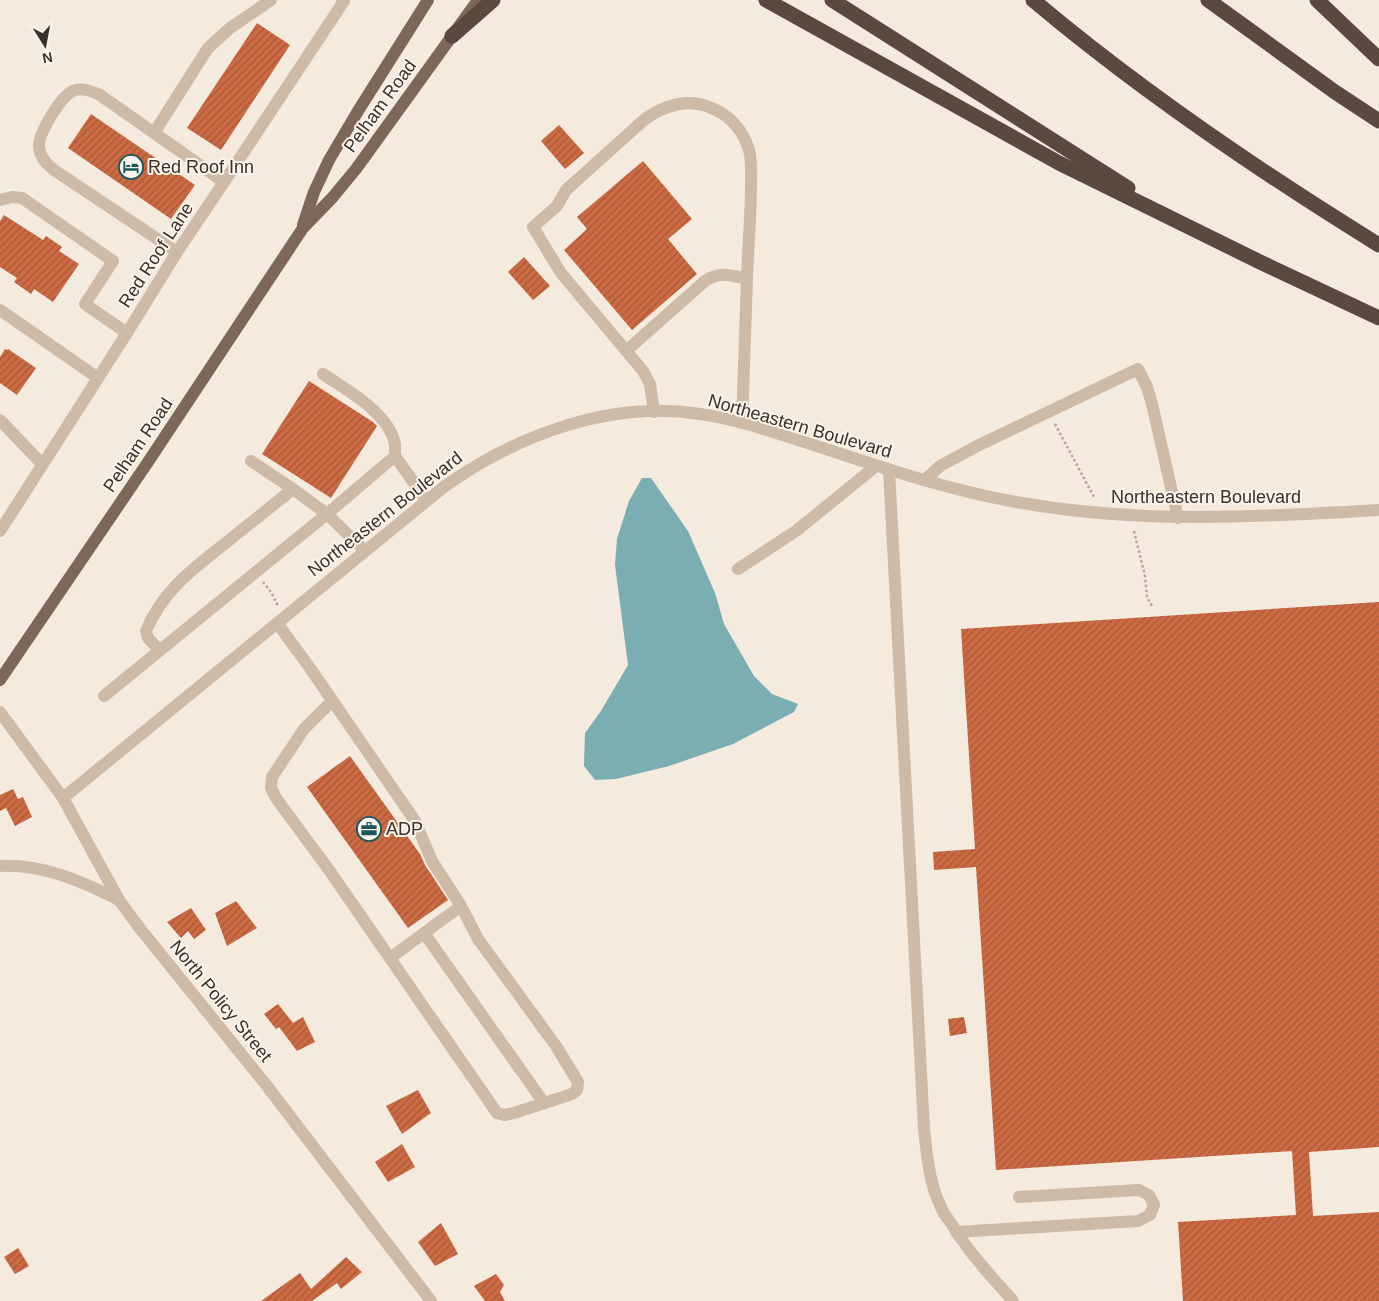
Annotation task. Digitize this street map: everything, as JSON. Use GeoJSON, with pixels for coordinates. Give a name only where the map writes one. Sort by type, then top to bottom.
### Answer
{"type":"FeatureCollection","features":[{"type":"Feature","properties":{"kind":"highway"},"geometry":{"type":"LineString","coordinates":[[452,36],[493,0]]}},
{"type":"Feature","properties":{"kind":"highway"},"geometry":{"type":"LineString","coordinates":[[766,0],[1059,163],[1379,318]]}},
{"type":"Feature","properties":{"kind":"highway"},"geometry":{"type":"LineString","coordinates":[[832,0],[1154,204],[1260,262]]}},
{"type":"Feature","properties":{"kind":"highway"},"geometry":{"type":"LineString","coordinates":[[1033,0],[1119,68],[1206,132],[1294,192],[1379,245]]}},
{"type":"Feature","properties":{"kind":"highway"},"geometry":{"type":"LineString","coordinates":[[1208,0],[1335,92],[1379,120]]}},
{"type":"Feature","properties":{"kind":"highway"},"geometry":{"type":"LineString","coordinates":[[1317,0],[1379,59]]}},
{"type":"Feature","properties":{"kind":"main road","name":"Pelham Road"},"geometry":{"type":"LineString","coordinates":[[302,228],[314,192],[328,160],[428,0]]}},
{"type":"Feature","properties":{"kind":"main road","name":"Pelham Road"},"geometry":{"type":"LineString","coordinates":[[0,680],[148,462],[302,228],[332,198],[356,169],[478,0]]}},
{"type":"Feature","properties":{"kind":"street"},"geometry":{"type":"LineString","coordinates":[[154,133],[208,48],[230,28],[272,0]]}},
{"type":"Feature","properties":{"kind":"street","name":"Red Roof Lane"},"geometry":{"type":"LineString","coordinates":[[0,531],[177,252],[343,0]]}},
{"type":"Feature","properties":{"kind":"street"},"geometry":{"type":"LineString","coordinates":[[177,252],[54,170],[46,162],[41,155],[39,147],[41,137],[55,111],[72,91],[82,89],[91,91],[100,95],[224,182]]}},
{"type":"Feature","properties":{"kind":"street"},"geometry":{"type":"LineString","coordinates":[[654,412],[652,392],[647,378],[561,273],[533,226],[557,206],[566,190],[645,119],[668,106],[694,103],[716,109],[734,122],[740,130],[750,152],[751,200],[742,423]]}},
{"type":"Feature","properties":{"kind":"street"},"geometry":{"type":"LineString","coordinates":[[0,200],[12,197],[22,198],[113,261],[85,304],[127,333]]}},
{"type":"Feature","properties":{"kind":"street"},"geometry":{"type":"LineString","coordinates":[[626,351],[712,276],[720,274],[747,279]]}},
{"type":"Feature","properties":{"kind":"street"},"geometry":{"type":"LineString","coordinates":[[0,310],[98,378]]}},
{"type":"Feature","properties":{"kind":"street"},"geometry":{"type":"LineString","coordinates":[[925,480],[940,466],[979,445],[1138,369],[1152,404],[1178,518]]}},
{"type":"Feature","properties":{"kind":"street"},"geometry":{"type":"LineString","coordinates":[[323,374],[351,392],[377,414],[389,430],[395,444],[395,456],[426,500]]}},
{"type":"Feature","properties":{"kind":"street","name":"Northeastern Boulevard"},"geometry":{"type":"LineString","coordinates":[[63,798],[426,500],[464,472],[527,439],[596,418],[654,412],[698,413],[742,423],[889,470],[992,498],[1099,514],[1178,518],[1279,516],[1379,510]]}},
{"type":"Feature","properties":{"kind":"street"},"geometry":{"type":"LineString","coordinates":[[0,420],[42,464]]}},
{"type":"Feature","properties":{"kind":"street"},"geometry":{"type":"LineString","coordinates":[[104,696],[395,456]]}},
{"type":"Feature","properties":{"kind":"street"},"geometry":{"type":"LineString","coordinates":[[251,461],[327,514],[365,551]]}},
{"type":"Feature","properties":{"kind":"street"},"geometry":{"type":"LineString","coordinates":[[738,568],[796,531],[876,466]]}},
{"type":"Feature","properties":{"kind":"street"},"geometry":{"type":"LineString","coordinates":[[889,470],[927,1160],[941,1208],[973,1256],[1013,1301]]}},
{"type":"Feature","properties":{"kind":"street"},"geometry":{"type":"LineString","coordinates":[[159,650],[148,638],[146,631],[167,595],[177,583],[197,566],[292,489]]}},
{"type":"Feature","properties":{"kind":"street"},"geometry":{"type":"LineString","coordinates":[[277,623],[332,701],[415,821],[432,861],[461,906],[478,939],[556,1046],[578,1082],[577,1090],[572,1094],[514,1113],[504,1115],[497,1113],[329,870],[276,798],[271,788],[272,777],[304,729],[332,701]]}},
{"type":"Feature","properties":{"kind":"street","name":"North Policy Street"},"geometry":{"type":"LineString","coordinates":[[0,712],[63,798],[119,900],[267,1086],[431,1301]]}},
{"type":"Feature","properties":{"kind":"street"},"geometry":{"type":"LineString","coordinates":[[0,866],[23,866],[60,874],[92,886],[119,900]]}},
{"type":"Feature","properties":{"kind":"street"},"geometry":{"type":"LineString","coordinates":[[390,958],[461,906]]}},
{"type":"Feature","properties":{"kind":"street"},"geometry":{"type":"LineString","coordinates":[[424,933],[544,1103]]}},
{"type":"Feature","properties":{"kind":"street"},"geometry":{"type":"LineString","coordinates":[[956,1232],[1138,1221],[1150,1215],[1154,1204],[1149,1194],[1139,1190],[1019,1197]]}},
{"type":"Feature","properties":{"kind":"path"},"geometry":{"type":"LineString","coordinates":[[1058,431],[1094,497]]}},
{"type":"Feature","properties":{"kind":"path"},"geometry":{"type":"LineString","coordinates":[[1134,531],[1145,576],[1147,597],[1152,608]]}},
{"type":"Feature","properties":{"kind":"path"},"geometry":{"type":"LineString","coordinates":[[271,592],[278,606]]}},
{"type":"Feature","properties":{"kind":"water"},"geometry":{"type":"Polygon","coordinates":[[[642,478],[651,478],[688,531],[715,593],[724,624],[754,676],[772,694],[798,704],[794,712],[733,744],[669,766],[616,779],[595,780],[584,766],[585,733],[601,711],[628,665],[615,565],[617,539],[629,501],[642,478]]]}},
{"type":"Feature","properties":{"kind":"building"},"geometry":{"type":"Polygon","coordinates":[[[257,23],[290,45],[221,150],[187,128],[257,23]]]}},
{"type":"Feature","properties":{"kind":"building","name":"Red Roof Inn"},"geometry":{"type":"Polygon","coordinates":[[[91,114],[195,185],[171,219],[68,148],[91,114]]]}},
{"type":"Feature","properties":{"kind":"building"},"geometry":{"type":"Polygon","coordinates":[[[559,125],[584,153],[565,169],[541,141],[559,125]]]}},
{"type":"Feature","properties":{"kind":"building"},"geometry":{"type":"Polygon","coordinates":[[[643,161],[692,219],[668,239],[697,274],[632,330],[564,250],[587,229],[577,217],[643,161]]]}},
{"type":"Feature","properties":{"kind":"building"},"geometry":{"type":"Polygon","coordinates":[[[4,215],[43,240],[46,236],[62,247],[59,251],[79,264],[53,302],[34,289],[31,294],[14,282],[17,278],[0,267],[0,221],[4,215]]]}},
{"type":"Feature","properties":{"kind":"building"},"geometry":{"type":"Polygon","coordinates":[[[524,257],[550,286],[533,300],[508,272],[524,257]]]}},
{"type":"Feature","properties":{"kind":"building"},"geometry":{"type":"Polygon","coordinates":[[[5,349],[8,349],[36,368],[17,395],[0,383],[0,357],[5,349]]]}},
{"type":"Feature","properties":{"kind":"building"},"geometry":{"type":"Polygon","coordinates":[[[309,381],[377,426],[331,498],[262,454],[309,381]]]}},
{"type":"Feature","properties":{"kind":"building"},"geometry":{"type":"Polygon","coordinates":[[[1379,602],[1379,1147],[1309,1152],[1313,1216],[1379,1212],[1379,1301],[1183,1301],[1178,1222],[1296,1215],[1292,1151],[996,1170],[976,867],[934,870],[933,852],[975,849],[961,629],[1379,602]]]}},
{"type":"Feature","properties":{"kind":"building"},"geometry":{"type":"Polygon","coordinates":[[[350,756],[420,854],[448,900],[408,928],[307,787],[350,756]]]}},
{"type":"Feature","properties":{"kind":"building"},"geometry":{"type":"Polygon","coordinates":[[[13,789],[18,799],[23,797],[32,817],[15,826],[6,808],[0,811],[0,795],[13,789]]]}},
{"type":"Feature","properties":{"kind":"building"},"geometry":{"type":"Polygon","coordinates":[[[236,901],[257,928],[227,946],[215,913],[236,901]]]}},
{"type":"Feature","properties":{"kind":"building"},"geometry":{"type":"Polygon","coordinates":[[[191,908],[206,930],[194,939],[188,931],[181,938],[167,922],[191,908]]]}},
{"type":"Feature","properties":{"kind":"building"},"geometry":{"type":"Polygon","coordinates":[[[278,1004],[293,1023],[303,1017],[315,1042],[297,1051],[279,1027],[276,1029],[264,1014],[278,1004]]]}},
{"type":"Feature","properties":{"kind":"building"},"geometry":{"type":"Polygon","coordinates":[[[964,1017],[967,1033],[950,1036],[948,1019],[964,1017]]]}},
{"type":"Feature","properties":{"kind":"building"},"geometry":{"type":"Polygon","coordinates":[[[418,1090],[431,1113],[402,1134],[386,1106],[418,1090]]]}},
{"type":"Feature","properties":{"kind":"building"},"geometry":{"type":"Polygon","coordinates":[[[402,1144],[415,1167],[388,1182],[375,1162],[402,1144]]]}},
{"type":"Feature","properties":{"kind":"building"},"geometry":{"type":"Polygon","coordinates":[[[441,1223],[458,1254],[435,1266],[418,1242],[441,1223]]]}},
{"type":"Feature","properties":{"kind":"building"},"geometry":{"type":"Polygon","coordinates":[[[18,1248],[29,1266],[15,1274],[4,1257],[18,1248]]]}},
{"type":"Feature","properties":{"kind":"building"},"geometry":{"type":"Polygon","coordinates":[[[346,1257],[362,1272],[341,1289],[337,1283],[312,1301],[261,1301],[300,1273],[311,1289],[346,1257]]]}},
{"type":"Feature","properties":{"kind":"building"},"geometry":{"type":"Polygon","coordinates":[[[496,1274],[504,1285],[500,1292],[505,1301],[485,1301],[474,1286],[496,1274]]]}},
{"type":"Feature","properties":{"kind":"place","name":"Red Roof Inn"},"geometry":{"type":"Point","coordinates":[131,167]}},
{"type":"Feature","properties":{"kind":"place","name":"ADP"},"geometry":{"type":"Point","coordinates":[369,829]}}]}
